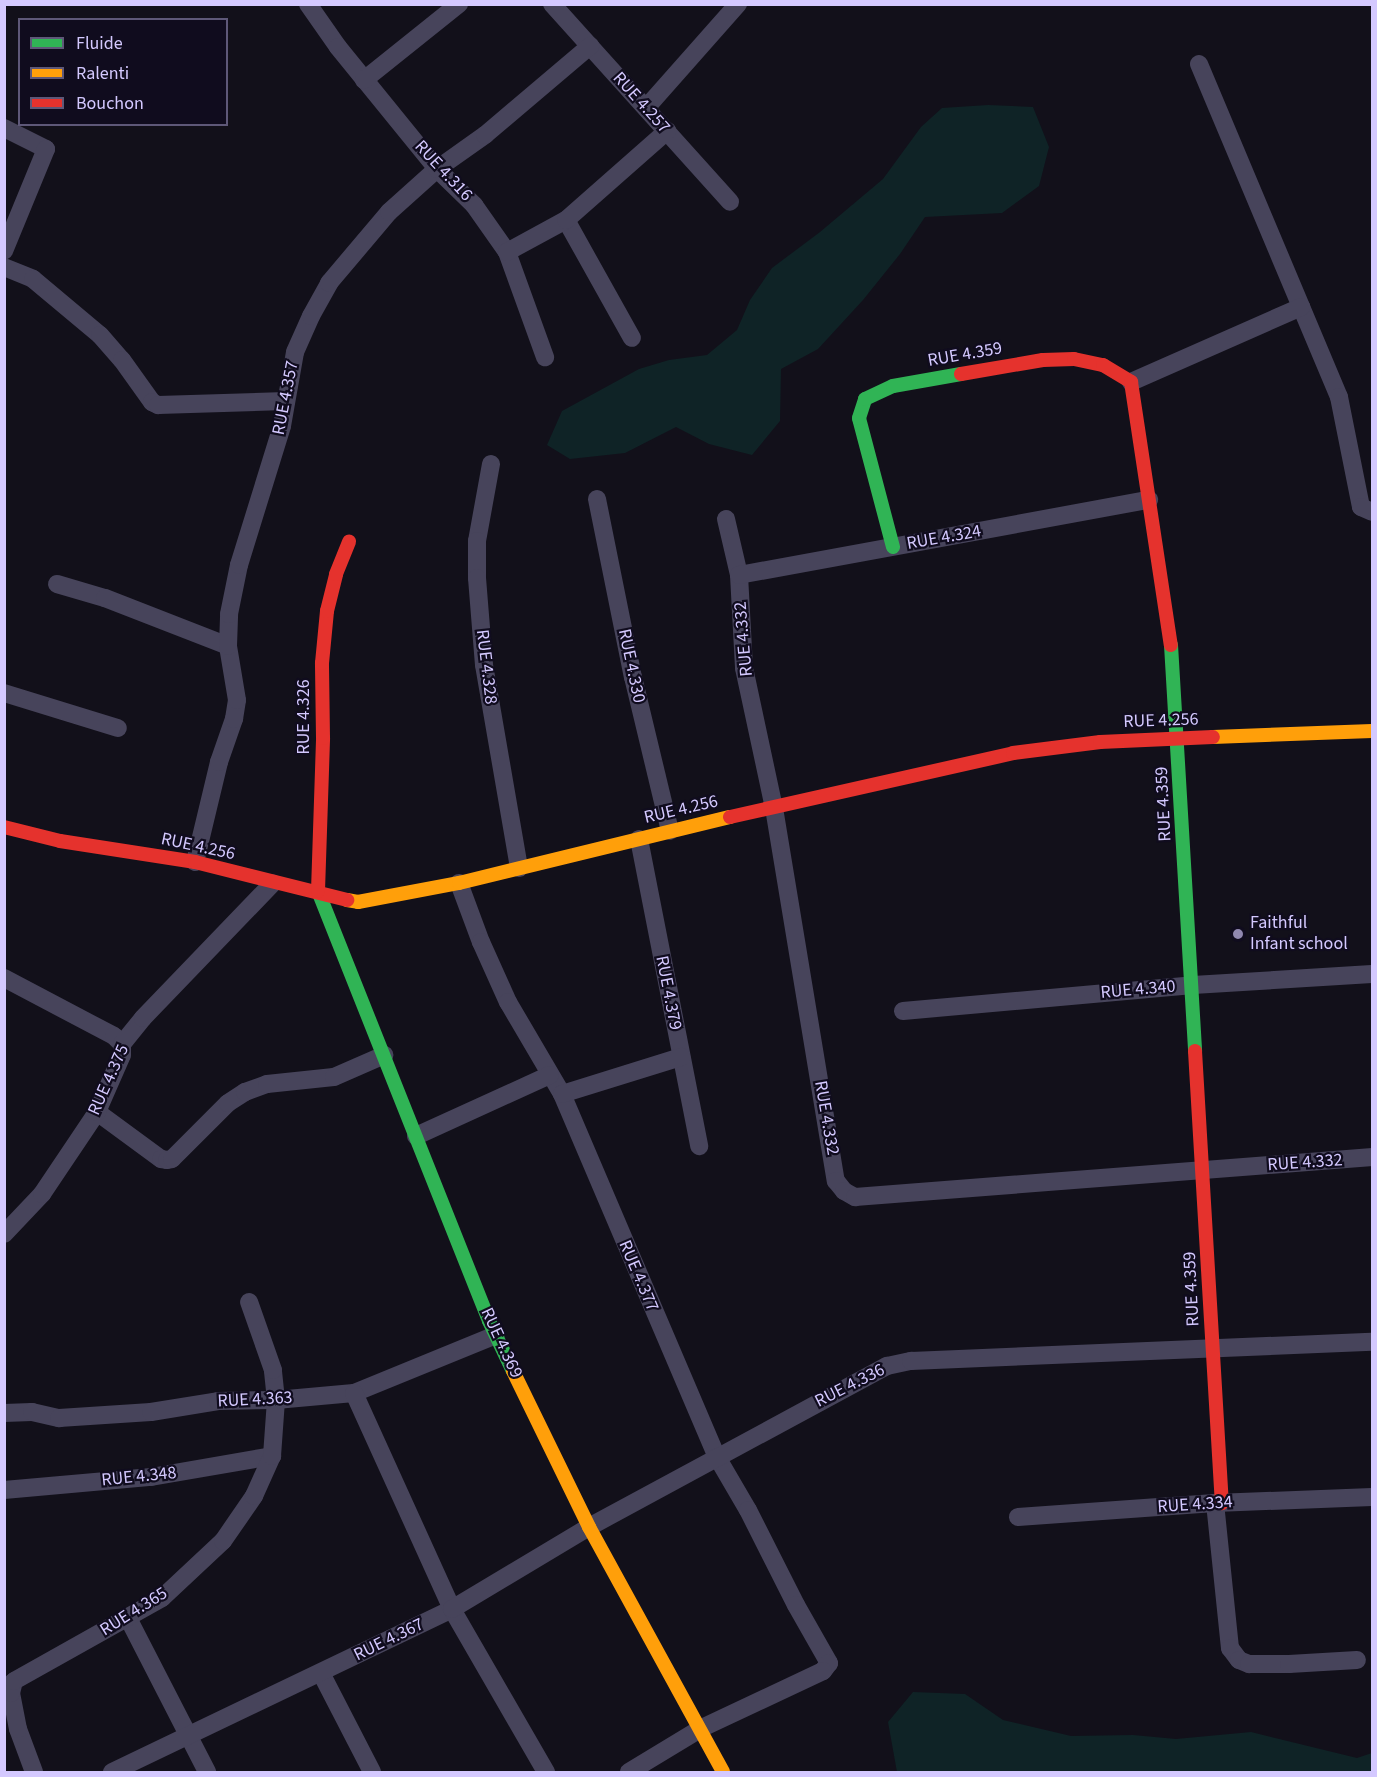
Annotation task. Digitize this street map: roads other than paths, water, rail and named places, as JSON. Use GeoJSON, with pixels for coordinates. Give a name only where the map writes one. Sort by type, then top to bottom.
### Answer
{"type":"FeatureCollection","features":[{"type":"Feature","properties":{"kind":"street","name":"RUE 4.316"},"geometry":{"type":"LineString","coordinates":[[308,4],[364,80],[437,169],[474,205],[507,252],[545,357]]}},
{"type":"Feature","properties":{"kind":"street"},"geometry":{"type":"LineString","coordinates":[[364,80],[459,4]]}},
{"type":"Feature","properties":{"kind":"street","name":"RUE 4.257"},"geometry":{"type":"LineString","coordinates":[[552,4],[730,202]]}},
{"type":"Feature","properties":{"kind":"street"},"geometry":{"type":"LineString","coordinates":[[646,108],[738,4]]}},
{"type":"Feature","properties":{"kind":"street","name":"RUE 4.357"},"geometry":{"type":"LineString","coordinates":[[195,862],[219,762],[234,719],[237,700],[235,676],[228,646],[229,614],[239,565],[282,426],[296,352],[329,283],[389,212],[437,169],[485,135],[590,46]]}},
{"type":"Feature","properties":{"kind":"street"},"geometry":{"type":"LineString","coordinates":[[1199,64],[1339,397],[1361,507],[1372,513]]}},
{"type":"Feature","properties":{"kind":"street"},"geometry":{"type":"LineString","coordinates":[[4,128],[46,149],[4,251]]}},
{"type":"Feature","properties":{"kind":"street"},"geometry":{"type":"LineString","coordinates":[[507,252],[566,220],[667,131]]}},
{"type":"Feature","properties":{"kind":"street"},"geometry":{"type":"LineString","coordinates":[[566,220],[632,338]]}},
{"type":"Feature","properties":{"kind":"street"},"geometry":{"type":"LineString","coordinates":[[4,267],[33,279],[100,335],[122,360],[152,402],[158,405],[286,400]]}},
{"type":"Feature","properties":{"kind":"street"},"geometry":{"type":"LineString","coordinates":[[1131,382],[1301,308]]}},
{"type":"Feature","properties":{"kind":"street","name":"RUE 4.359"},"geometry":{"type":"LineString","coordinates":[[893,547],[862,433],[860,418],[865,399],[893,386],[1043,360],[1074,359],[1103,365],[1131,382],[1170,626],[1179,739],[1213,1348],[1219,1503]]}},
{"type":"Feature","properties":{"kind":"street","name":"RUE 4.328"},"geometry":{"type":"LineString","coordinates":[[491,464],[477,541],[477,578],[484,665],[519,868]]}},
{"type":"Feature","properties":{"kind":"street","name":"RUE 4.330"},"geometry":{"type":"LineString","coordinates":[[597,499],[633,677],[670,831]]}},
{"type":"Feature","properties":{"kind":"street","name":"RUE 4.324"},"geometry":{"type":"LineString","coordinates":[[739,575],[1149,500]]}},
{"type":"Feature","properties":{"kind":"street","name":"RUE 4.332"},"geometry":{"type":"LineString","coordinates":[[726,519],[739,575],[744,668],[774,808],[836,1181],[844,1191],[855,1197],[1372,1157]]}},
{"type":"Feature","properties":{"kind":"street","name":"RUE 4.326"},"geometry":{"type":"LineString","coordinates":[[318,895],[323,738],[322,663],[327,611],[336,574],[349,542]]}},
{"type":"Feature","properties":{"kind":"street"},"geometry":{"type":"LineString","coordinates":[[57,584],[105,598],[228,646]]}},
{"type":"Feature","properties":{"kind":"street"},"geometry":{"type":"LineString","coordinates":[[4,693],[118,728]]}},
{"type":"Feature","properties":{"kind":"street","name":"RUE 4.256"},"geometry":{"type":"LineString","coordinates":[[4,827],[60,841],[195,862],[318,895],[358,902],[459,883],[670,831],[1013,753],[1100,742],[1372,730]]}},
{"type":"Feature","properties":{"kind":"street","name":"RUE 4.379"},"geometry":{"type":"LineString","coordinates":[[639,839],[699,1146]]}},
{"type":"Feature","properties":{"kind":"street","name":"RUE 4.375"},"geometry":{"type":"LineString","coordinates":[[4,1234],[42,1194],[97,1112],[122,1055],[122,1044],[143,1018],[273,883]]}},
{"type":"Feature","properties":{"kind":"street","name":"RUE 4.377"},"geometry":{"type":"LineString","coordinates":[[459,883],[481,942],[508,1002],[562,1094],[717,1457],[748,1510],[796,1605],[829,1663],[823,1671],[700,1729]]}},
{"type":"Feature","properties":{"kind":"street","name":"RUE 4.369"},"geometry":{"type":"LineString","coordinates":[[318,895],[496,1335],[589,1527],[723,1773]]}},
{"type":"Feature","properties":{"kind":"street","name":"RUE 4.340"},"geometry":{"type":"LineString","coordinates":[[903,1011],[1193,985],[1372,974]]}},
{"type":"Feature","properties":{"kind":"street"},"geometry":{"type":"LineString","coordinates":[[4,978],[114,1036],[122,1044]]}},
{"type":"Feature","properties":{"kind":"street"},"geometry":{"type":"LineString","coordinates":[[97,1112],[161,1159],[167,1160],[172,1159],[228,1103],[245,1092],[267,1084],[334,1077],[384,1055]]}},
{"type":"Feature","properties":{"kind":"street"},"geometry":{"type":"LineString","coordinates":[[562,1094],[681,1058]]}},
{"type":"Feature","properties":{"kind":"street"},"geometry":{"type":"LineString","coordinates":[[416,1136],[550,1075]]}},
{"type":"Feature","properties":{"kind":"street","name":"RUE 4.365"},"geometry":{"type":"LineString","coordinates":[[34,1773],[18,1729],[11,1693],[14,1681],[162,1598],[223,1541],[254,1496],[272,1456],[276,1400],[273,1370],[249,1302]]}},
{"type":"Feature","properties":{"kind":"street","name":"RUE 4.363"},"geometry":{"type":"LineString","coordinates":[[4,1413],[32,1412],[59,1418],[151,1412],[218,1401],[276,1400],[354,1393],[496,1335]]}},
{"type":"Feature","properties":{"kind":"street","name":"RUE 4.336"},"geometry":{"type":"LineString","coordinates":[[452,1609],[589,1527],[886,1366],[903,1362],[1372,1342]]}},
{"type":"Feature","properties":{"kind":"street"},"geometry":{"type":"LineString","coordinates":[[354,1393],[452,1609],[546,1773]]}},
{"type":"Feature","properties":{"kind":"street","name":"RUE 4.348"},"geometry":{"type":"LineString","coordinates":[[4,1490],[151,1477],[272,1456]]}},
{"type":"Feature","properties":{"kind":"street","name":"RUE 4.334"},"geometry":{"type":"LineString","coordinates":[[1018,1517],[1219,1503],[1372,1497]]}},
{"type":"Feature","properties":{"kind":"street"},"geometry":{"type":"LineString","coordinates":[[1219,1503],[1230,1648],[1239,1660],[1249,1664],[1357,1660]]}},
{"type":"Feature","properties":{"kind":"street","name":"RUE 4.367"},"geometry":{"type":"LineString","coordinates":[[112,1773],[452,1609]]}},
{"type":"Feature","properties":{"kind":"street"},"geometry":{"type":"LineString","coordinates":[[128,1618],[207,1773]]}},
{"type":"Feature","properties":{"kind":"street"},"geometry":{"type":"LineString","coordinates":[[321,1673],[372,1773]]}},
{"type":"Feature","properties":{"kind":"street"},"geometry":{"type":"LineString","coordinates":[[628,1773],[700,1729]]}},
{"type":"Feature","properties":{"kind":"place","name":"Faithful Infant school"},"geometry":{"type":"Point","coordinates":[1238,934]}}]}
